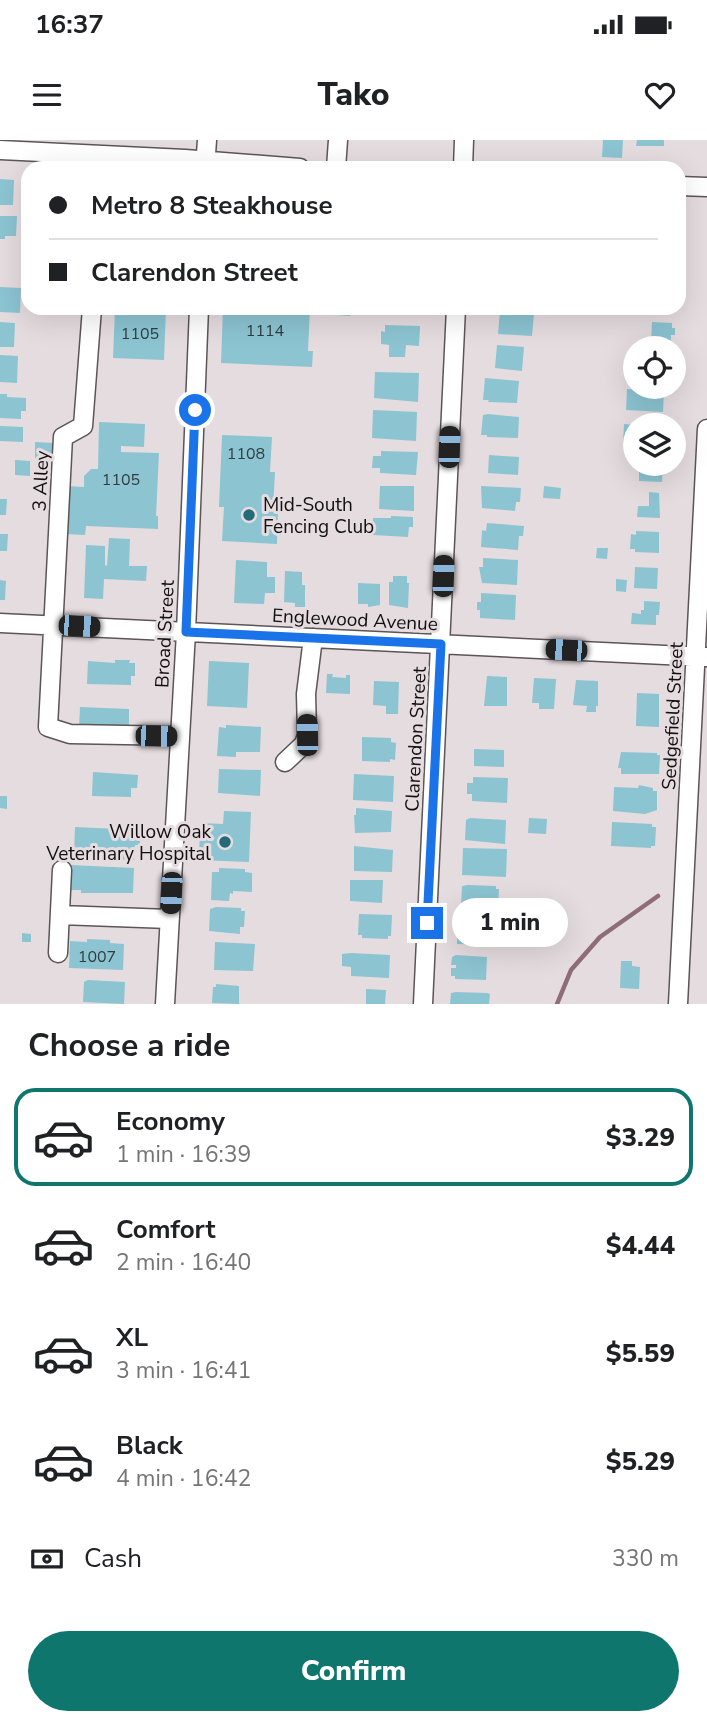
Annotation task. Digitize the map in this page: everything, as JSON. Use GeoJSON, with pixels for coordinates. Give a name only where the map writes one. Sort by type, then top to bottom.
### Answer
{"type":"FeatureCollection","features":[{"type":"Feature","properties":{"kind":"street"},"geometry":{"type":"LineString","coordinates":[[206,161],[207,140]]}},
{"type":"Feature","properties":{"kind":"street"},"geometry":{"type":"LineString","coordinates":[[336,161],[338,140]]}},
{"type":"Feature","properties":{"kind":"street"},"geometry":{"type":"LineString","coordinates":[[463,161],[464,140]]}},
{"type":"Feature","properties":{"kind":"street"},"geometry":{"type":"LineString","coordinates":[[0,150],[162,161]]}},
{"type":"Feature","properties":{"kind":"street"},"geometry":{"type":"LineString","coordinates":[[686,186],[707,187]]}},
{"type":"Feature","properties":{"kind":"street","name":"3 Alley"},"geometry":{"type":"LineString","coordinates":[[52,625],[63,438],[83,426],[91,315]]}},
{"type":"Feature","properties":{"kind":"street","name":"Broad Street"},"geometry":{"type":"LineString","coordinates":[[164,1004],[186,632],[199,315]]}},
{"type":"Feature","properties":{"kind":"street","name":"Clarendon Street"},"geometry":{"type":"LineString","coordinates":[[423,1004],[456,315]]}},
{"type":"Feature","properties":{"kind":"street","name":"Sedgefield Street"},"geometry":{"type":"LineString","coordinates":[[678,1004],[701,657],[707,429]]}},
{"type":"Feature","properties":{"kind":"street","name":"Englewood Avenue"},"geometry":{"type":"LineString","coordinates":[[0,623],[701,657]]}},
{"type":"Feature","properties":{"kind":"street"},"geometry":{"type":"LineString","coordinates":[[52,625],[48,727],[70,734],[180,736]]}},
{"type":"Feature","properties":{"kind":"street"},"geometry":{"type":"LineString","coordinates":[[285,762],[304,744],[307,735],[306,694],[313,638]]}},
{"type":"Feature","properties":{"kind":"street"},"geometry":{"type":"LineString","coordinates":[[58,953],[62,870]]}},
{"type":"Feature","properties":{"kind":"street"},"geometry":{"type":"LineString","coordinates":[[60,915],[169,919]]}},
{"type":"Feature","properties":{"kind":"building"},"geometry":{"type":"Polygon","coordinates":[[[603,140],[623,140],[622,158],[602,157],[603,140]]]}},
{"type":"Feature","properties":{"kind":"building"},"geometry":{"type":"Polygon","coordinates":[[[637,140],[664,140],[664,146],[636,146],[637,140]]]}},
{"type":"Feature","properties":{"kind":"building"},"geometry":{"type":"Polygon","coordinates":[[[0,179],[14,180],[13,205],[0,205],[0,179]]]}},
{"type":"Feature","properties":{"kind":"building"},"geometry":{"type":"Polygon","coordinates":[[[0,216],[17,216],[16,236],[0,239],[0,216]]]}},
{"type":"Feature","properties":{"kind":"building"},"geometry":{"type":"Polygon","coordinates":[[[0,287],[21,288],[20,313],[0,312],[0,287]]]}},
{"type":"Feature","properties":{"kind":"building"},"geometry":{"type":"Polygon","coordinates":[[[115,315],[166,315],[164,360],[113,358],[115,315]]]}},
{"type":"Feature","properties":{"kind":"building"},"geometry":{"type":"Polygon","coordinates":[[[223,315],[310,315],[308,351],[313,351],[312,367],[221,363],[223,315]]]}},
{"type":"Feature","properties":{"kind":"building"},"geometry":{"type":"Polygon","coordinates":[[[500,315],[534,315],[532,336],[498,334],[500,315]]]}},
{"type":"Feature","properties":{"kind":"building"},"geometry":{"type":"Polygon","coordinates":[[[0,322],[15,323],[14,347],[0,347],[0,322]]]}},
{"type":"Feature","properties":{"kind":"building"},"geometry":{"type":"Polygon","coordinates":[[[652,322],[672,323],[672,328],[675,328],[675,335],[651,336],[652,322]]]}},
{"type":"Feature","properties":{"kind":"building"},"geometry":{"type":"Polygon","coordinates":[[[385,325],[420,326],[419,346],[406,345],[405,357],[389,357],[389,345],[381,344],[381,331],[385,332],[385,325]]]}},
{"type":"Feature","properties":{"kind":"building"},"geometry":{"type":"Polygon","coordinates":[[[497,345],[524,347],[522,371],[495,368],[497,345]]]}},
{"type":"Feature","properties":{"kind":"building"},"geometry":{"type":"Polygon","coordinates":[[[0,355],[18,356],[17,383],[0,382],[0,355]]]}},
{"type":"Feature","properties":{"kind":"building"},"geometry":{"type":"Polygon","coordinates":[[[375,372],[419,373],[418,402],[374,398],[375,372]]]}},
{"type":"Feature","properties":{"kind":"building"},"geometry":{"type":"Polygon","coordinates":[[[485,378],[519,381],[517,403],[483,400],[485,378]]]}},
{"type":"Feature","properties":{"kind":"building"},"geometry":{"type":"Polygon","coordinates":[[[0,394],[26,398],[26,411],[21,411],[21,419],[0,418],[0,394]]]}},
{"type":"Feature","properties":{"kind":"building"},"geometry":{"type":"Polygon","coordinates":[[[627,399],[664,399],[663,412],[626,410],[627,399]]]}},
{"type":"Feature","properties":{"kind":"building"},"geometry":{"type":"Polygon","coordinates":[[[373,410],[417,412],[416,441],[372,438],[373,410]]]}},
{"type":"Feature","properties":{"kind":"building"},"geometry":{"type":"Polygon","coordinates":[[[483,415],[519,417],[518,438],[481,435],[483,415]]]}},
{"type":"Feature","properties":{"kind":"building"},"geometry":{"type":"Polygon","coordinates":[[[99,422],[145,424],[144,447],[121,446],[121,452],[159,453],[156,516],[158,529],[86,526],[85,535],[65,534],[67,486],[84,487],[84,476],[91,469],[98,469],[99,422]]]}},
{"type":"Feature","properties":{"kind":"building"},"geometry":{"type":"Polygon","coordinates":[[[0,426],[23,427],[23,442],[0,441],[0,426]]]}},
{"type":"Feature","properties":{"kind":"building"},"geometry":{"type":"Polygon","coordinates":[[[222,435],[272,437],[270,472],[275,472],[273,509],[278,509],[277,544],[222,541],[224,507],[219,507],[222,435]]]}},
{"type":"Feature","properties":{"kind":"building"},"geometry":{"type":"Polygon","coordinates":[[[35,442],[53,443],[52,458],[35,458],[35,442]]]}},
{"type":"Feature","properties":{"kind":"building"},"geometry":{"type":"Polygon","coordinates":[[[381,451],[418,452],[416,475],[380,473],[380,468],[372,468],[373,456],[381,456],[381,451]]]}},
{"type":"Feature","properties":{"kind":"building"},"geometry":{"type":"Polygon","coordinates":[[[489,455],[519,457],[518,475],[488,473],[489,455]]]}},
{"type":"Feature","properties":{"kind":"building"},"geometry":{"type":"Polygon","coordinates":[[[15,460],[30,461],[30,476],[15,475],[15,460]]]}},
{"type":"Feature","properties":{"kind":"building"},"geometry":{"type":"Polygon","coordinates":[[[639,476],[662,476],[662,482],[639,481],[639,476]]]}},
{"type":"Feature","properties":{"kind":"building"},"geometry":{"type":"Polygon","coordinates":[[[380,486],[414,486],[414,511],[379,509],[380,486]]]}},
{"type":"Feature","properties":{"kind":"building"},"geometry":{"type":"Polygon","coordinates":[[[481,486],[521,488],[520,502],[516,502],[515,511],[482,508],[481,486]]]}},
{"type":"Feature","properties":{"kind":"building"},"geometry":{"type":"Polygon","coordinates":[[[544,486],[561,488],[560,499],[543,498],[544,486]]]}},
{"type":"Feature","properties":{"kind":"building"},"geometry":{"type":"Polygon","coordinates":[[[649,492],[659,493],[660,518],[637,517],[638,506],[649,506],[649,492]]]}},
{"type":"Feature","properties":{"kind":"building"},"geometry":{"type":"Polygon","coordinates":[[[0,499],[7,499],[6,515],[0,515],[0,499]]]}},
{"type":"Feature","properties":{"kind":"building"},"geometry":{"type":"Polygon","coordinates":[[[413,517],[413,527],[409,527],[408,537],[373,535],[373,518],[413,517]]]}},
{"type":"Feature","properties":{"kind":"building"},"geometry":{"type":"Polygon","coordinates":[[[487,523],[524,526],[523,536],[519,536],[518,550],[481,547],[482,530],[486,531],[487,523]]]}},
{"type":"Feature","properties":{"kind":"building"},"geometry":{"type":"Polygon","coordinates":[[[636,531],[659,532],[659,553],[635,552],[635,549],[630,549],[631,534],[636,535],[636,531]]]}},
{"type":"Feature","properties":{"kind":"building"},"geometry":{"type":"Polygon","coordinates":[[[0,534],[8,534],[7,551],[0,551],[0,534]]]}},
{"type":"Feature","properties":{"kind":"building"},"geometry":{"type":"Polygon","coordinates":[[[109,538],[130,539],[129,566],[147,566],[146,581],[104,579],[103,599],[84,598],[86,545],[105,546],[107,566],[109,538]]]}},
{"type":"Feature","properties":{"kind":"building"},"geometry":{"type":"Polygon","coordinates":[[[597,548],[608,548],[607,559],[596,558],[597,548]]]}},
{"type":"Feature","properties":{"kind":"building"},"geometry":{"type":"Polygon","coordinates":[[[483,558],[518,560],[517,585],[482,583],[479,567],[483,567],[483,558]]]}},
{"type":"Feature","properties":{"kind":"building"},"geometry":{"type":"Polygon","coordinates":[[[236,560],[267,562],[267,577],[275,577],[275,593],[265,593],[264,604],[234,603],[236,560]]]}},
{"type":"Feature","properties":{"kind":"building"},"geometry":{"type":"Polygon","coordinates":[[[635,567],[658,568],[657,589],[634,588],[635,567]]]}},
{"type":"Feature","properties":{"kind":"building"},"geometry":{"type":"Polygon","coordinates":[[[285,571],[302,572],[305,607],[295,607],[295,603],[284,602],[285,571]]]}},
{"type":"Feature","properties":{"kind":"building"},"geometry":{"type":"Polygon","coordinates":[[[393,576],[407,576],[408,608],[389,605],[389,582],[393,582],[393,576]]]}},
{"type":"Feature","properties":{"kind":"building"},"geometry":{"type":"Polygon","coordinates":[[[616,579],[627,580],[626,592],[616,591],[616,579]]]}},
{"type":"Feature","properties":{"kind":"building"},"geometry":{"type":"Polygon","coordinates":[[[0,580],[6,581],[5,600],[0,600],[0,580]]]}},
{"type":"Feature","properties":{"kind":"building"},"geometry":{"type":"Polygon","coordinates":[[[358,583],[380,584],[380,605],[368,607],[368,604],[358,604],[358,583]]]}},
{"type":"Feature","properties":{"kind":"building"},"geometry":{"type":"Polygon","coordinates":[[[481,593],[516,595],[515,620],[480,618],[477,602],[481,602],[481,593]]]}},
{"type":"Feature","properties":{"kind":"building"},"geometry":{"type":"Polygon","coordinates":[[[644,601],[660,602],[656,625],[631,624],[632,613],[641,614],[644,601]]]}},
{"type":"Feature","properties":{"kind":"building"},"geometry":{"type":"Polygon","coordinates":[[[115,660],[130,660],[129,663],[135,663],[135,676],[131,676],[131,685],[87,684],[88,661],[115,663],[115,660]]]}},
{"type":"Feature","properties":{"kind":"building"},"geometry":{"type":"Polygon","coordinates":[[[209,661],[249,663],[247,708],[207,706],[209,661]]]}},
{"type":"Feature","properties":{"kind":"building"},"geometry":{"type":"Polygon","coordinates":[[[327,674],[346,678],[346,675],[350,675],[350,694],[326,693],[327,674]]]}},
{"type":"Feature","properties":{"kind":"building"},"geometry":{"type":"Polygon","coordinates":[[[487,676],[507,677],[507,706],[484,706],[487,676]]]}},
{"type":"Feature","properties":{"kind":"building"},"geometry":{"type":"Polygon","coordinates":[[[534,678],[556,679],[554,709],[539,709],[539,703],[532,703],[534,678]]]}},
{"type":"Feature","properties":{"kind":"building"},"geometry":{"type":"Polygon","coordinates":[[[576,680],[598,681],[596,712],[586,712],[587,706],[573,705],[576,680]]]}},
{"type":"Feature","properties":{"kind":"building"},"geometry":{"type":"Polygon","coordinates":[[[374,681],[399,682],[398,714],[386,714],[386,706],[373,705],[374,681]]]}},
{"type":"Feature","properties":{"kind":"building"},"geometry":{"type":"Polygon","coordinates":[[[637,693],[659,694],[659,727],[636,726],[637,693]]]}},
{"type":"Feature","properties":{"kind":"building"},"geometry":{"type":"Polygon","coordinates":[[[80,707],[129,709],[129,730],[79,728],[80,707]]]}},
{"type":"Feature","properties":{"kind":"building"},"geometry":{"type":"Polygon","coordinates":[[[226,725],[261,727],[260,752],[236,752],[236,757],[217,756],[219,727],[226,728],[226,725]]]}},
{"type":"Feature","properties":{"kind":"building"},"geometry":{"type":"Polygon","coordinates":[[[362,737],[391,738],[391,742],[396,743],[395,760],[362,761],[362,737]]]}},
{"type":"Feature","properties":{"kind":"building"},"geometry":{"type":"Polygon","coordinates":[[[474,749],[504,750],[504,767],[474,766],[474,749]]]}},
{"type":"Feature","properties":{"kind":"building"},"geometry":{"type":"Polygon","coordinates":[[[621,752],[657,753],[660,755],[659,774],[621,774],[621,768],[618,768],[621,752]]]}},
{"type":"Feature","properties":{"kind":"building"},"geometry":{"type":"Polygon","coordinates":[[[219,769],[261,770],[260,796],[218,793],[219,769]]]}},
{"type":"Feature","properties":{"kind":"building"},"geometry":{"type":"Polygon","coordinates":[[[93,772],[138,775],[137,788],[131,788],[131,797],[92,796],[93,772]]]}},
{"type":"Feature","properties":{"kind":"building"},"geometry":{"type":"Polygon","coordinates":[[[354,774],[394,776],[393,802],[353,800],[354,774]]]}},
{"type":"Feature","properties":{"kind":"building"},"geometry":{"type":"Polygon","coordinates":[[[473,777],[508,778],[507,803],[472,801],[472,794],[467,794],[467,783],[473,783],[473,777]]]}},
{"type":"Feature","properties":{"kind":"building"},"geometry":{"type":"Polygon","coordinates":[[[639,785],[657,791],[657,810],[645,814],[613,811],[614,787],[638,788],[639,785]]]}},
{"type":"Feature","properties":{"kind":"building"},"geometry":{"type":"Polygon","coordinates":[[[0,796],[7,796],[7,809],[0,808],[0,796]]]}},
{"type":"Feature","properties":{"kind":"building"},"geometry":{"type":"Polygon","coordinates":[[[356,808],[392,811],[391,832],[355,833],[356,808]]]}},
{"type":"Feature","properties":{"kind":"building","name":"Willow Oak Veterinary Hospital"},"geometry":{"type":"Polygon","coordinates":[[[224,811],[251,812],[249,862],[199,860],[200,823],[223,824],[224,811]]]}},
{"type":"Feature","properties":{"kind":"building"},"geometry":{"type":"Polygon","coordinates":[[[529,818],[547,819],[546,834],[528,833],[529,818]]]}},
{"type":"Feature","properties":{"kind":"building"},"geometry":{"type":"Polygon","coordinates":[[[466,820],[506,820],[505,844],[465,840],[466,820]]]}},
{"type":"Feature","properties":{"kind":"building"},"geometry":{"type":"Polygon","coordinates":[[[612,822],[652,824],[652,827],[656,827],[655,846],[611,846],[612,822]]]}},
{"type":"Feature","properties":{"kind":"building"},"geometry":{"type":"Polygon","coordinates":[[[75,827],[140,830],[140,845],[135,845],[134,860],[74,857],[75,827]]]}},
{"type":"Feature","properties":{"kind":"building"},"geometry":{"type":"Polygon","coordinates":[[[354,846],[393,850],[392,872],[354,871],[354,846]]]}},
{"type":"Feature","properties":{"kind":"building"},"geometry":{"type":"Polygon","coordinates":[[[463,848],[507,849],[506,877],[462,875],[463,848]]]}},
{"type":"Feature","properties":{"kind":"building"},"geometry":{"type":"Polygon","coordinates":[[[70,865],[134,868],[133,893],[81,893],[81,890],[69,890],[70,865]]]}},
{"type":"Feature","properties":{"kind":"building"},"geometry":{"type":"Polygon","coordinates":[[[219,868],[245,869],[245,872],[252,873],[252,892],[233,891],[229,901],[211,900],[212,872],[219,872],[219,868]]]}},
{"type":"Feature","properties":{"kind":"building"},"geometry":{"type":"Polygon","coordinates":[[[350,880],[383,880],[382,903],[350,901],[350,880]]]}},
{"type":"Feature","properties":{"kind":"building"},"geometry":{"type":"Polygon","coordinates":[[[462,886],[496,886],[496,889],[499,889],[498,907],[495,907],[495,910],[467,909],[461,906],[462,886]]]}},
{"type":"Feature","properties":{"kind":"building"},"geometry":{"type":"Polygon","coordinates":[[[241,908],[241,911],[245,911],[244,927],[240,927],[240,934],[209,931],[210,909],[241,908]]]}},
{"type":"Feature","properties":{"kind":"building"},"geometry":{"type":"Polygon","coordinates":[[[359,914],[392,915],[391,936],[388,936],[388,939],[362,938],[362,935],[358,935],[359,914]]]}},
{"type":"Feature","properties":{"kind":"building"},"geometry":{"type":"Polygon","coordinates":[[[458,921],[490,922],[489,945],[457,944],[458,921]]]}},
{"type":"Feature","properties":{"kind":"building"},"geometry":{"type":"Polygon","coordinates":[[[22,933],[31,934],[31,942],[22,942],[22,933]]]}},
{"type":"Feature","properties":{"kind":"building"},"geometry":{"type":"Polygon","coordinates":[[[87,939],[124,944],[123,970],[69,968],[70,941],[87,942],[87,939]]]}},
{"type":"Feature","properties":{"kind":"building"},"geometry":{"type":"Polygon","coordinates":[[[215,942],[255,944],[253,971],[214,970],[215,942]]]}},
{"type":"Feature","properties":{"kind":"building"},"geometry":{"type":"Polygon","coordinates":[[[342,954],[390,955],[389,978],[351,976],[351,967],[342,966],[342,954]]]}},
{"type":"Feature","properties":{"kind":"building"},"geometry":{"type":"Polygon","coordinates":[[[452,957],[487,957],[486,980],[455,979],[455,976],[451,976],[451,968],[456,968],[456,965],[451,965],[452,957]]]}},
{"type":"Feature","properties":{"kind":"building"},"geometry":{"type":"Polygon","coordinates":[[[621,961],[632,961],[632,966],[640,967],[639,989],[620,988],[621,961]]]}},
{"type":"Feature","properties":{"kind":"building"},"geometry":{"type":"Polygon","coordinates":[[[84,982],[125,982],[124,1004],[83,1002],[84,982]]]}},
{"type":"Feature","properties":{"kind":"building"},"geometry":{"type":"Polygon","coordinates":[[[216,984],[239,986],[239,1004],[212,1003],[213,987],[216,987],[216,984]]]}},
{"type":"Feature","properties":{"kind":"building"},"geometry":{"type":"Polygon","coordinates":[[[366,989],[386,990],[385,1004],[366,1004],[366,989]]]}},
{"type":"Feature","properties":{"kind":"building"},"geometry":{"type":"Polygon","coordinates":[[[451,993],[490,994],[489,1004],[450,1004],[451,993]]]}},
{"type":"Feature","properties":{"kind":"waterway"},"geometry":{"type":"LineString","coordinates":[[557,1004],[571,970],[600,937],[658,896]]}},
{"type":"Feature","properties":{"kind":"place","name":"Mid-South Fencing Club"},"geometry":{"type":"Point","coordinates":[249,515]}},
{"type":"Feature","properties":{"kind":"place","name":"Willow Oak Veterinary Hospital"},"geometry":{"type":"Point","coordinates":[225,842]}},
{"type":"Feature","properties":{"kind":"route"},"geometry":{"type":"LineString","coordinates":[[195,410],[186,632],[441,644],[427,923]]}}]}
